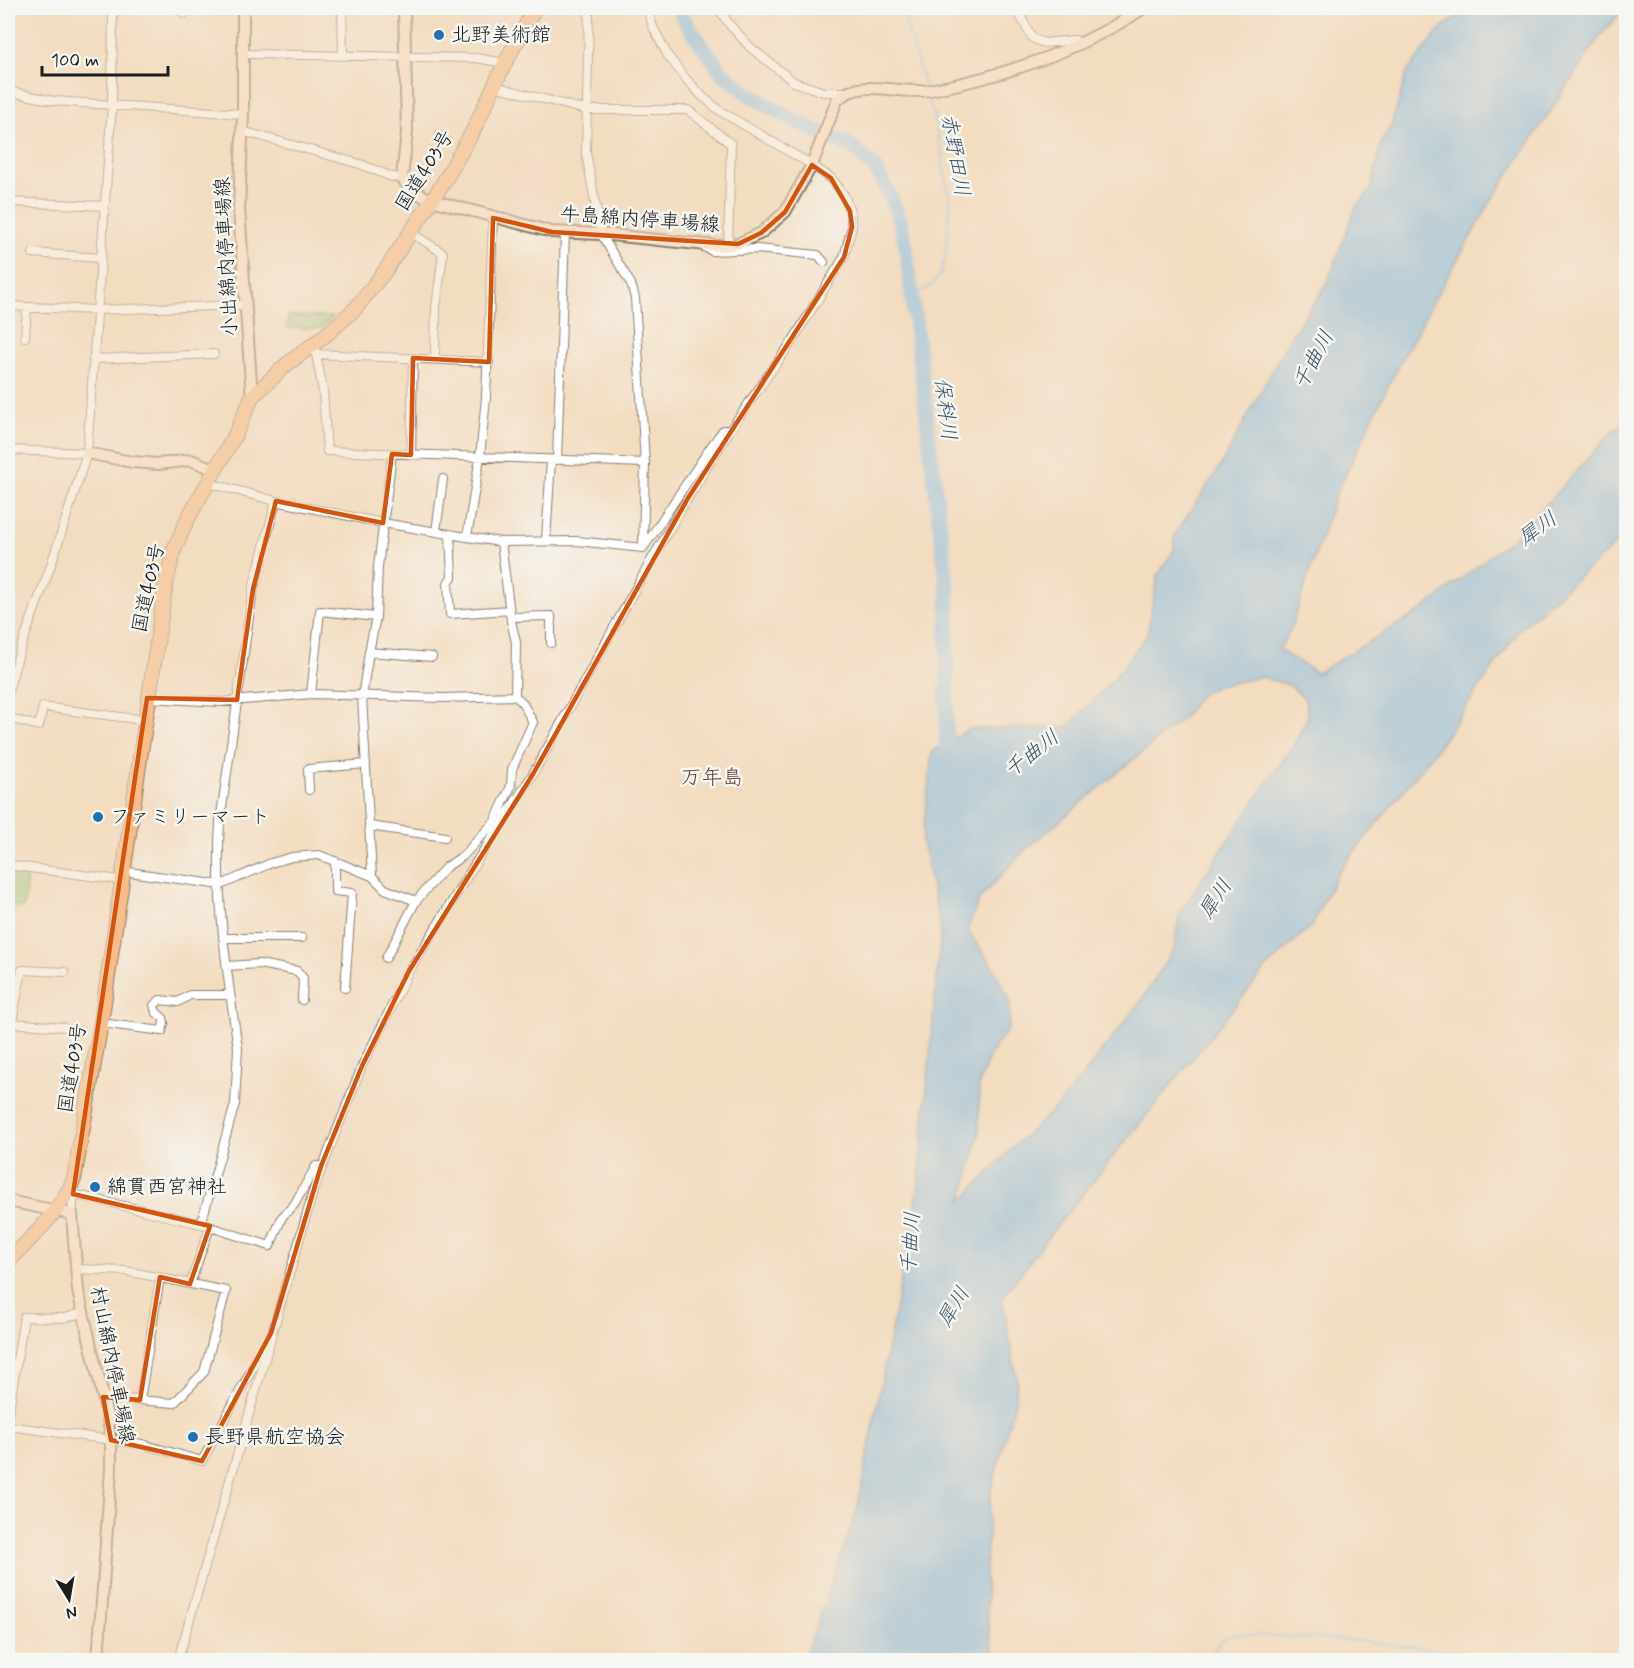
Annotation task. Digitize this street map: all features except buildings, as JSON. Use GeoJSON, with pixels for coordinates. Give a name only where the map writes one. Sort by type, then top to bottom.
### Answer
{"type":"FeatureCollection","features":[{"type":"Feature","properties":{"kind":"highway","name":"国道403号"},"geometry":{"type":"LineString","coordinates":[[8,1262],[56,1210],[68,1193],[74,1179],[101,1023],[147,698],[166,582],[174,550],[187,520],[216,470],[252,396],[286,365],[315,349],[355,309],[385,271],[442,185],[472,133],[505,63],[535,8]]}},
{"type":"Feature","properties":{"kind":"main road","name":"小出綿内停車場線"},"geometry":{"type":"LineString","coordinates":[[243,8],[243,114],[239,209],[252,396]]}},
{"type":"Feature","properties":{"kind":"main road"},"geometry":{"type":"LineString","coordinates":[[402,178],[407,132],[404,8]]}},
{"type":"Feature","properties":{"kind":"main road"},"geometry":{"type":"LineString","coordinates":[[841,96],[864,87],[927,91],[977,80],[1040,60],[1079,44],[1144,8]]}},
{"type":"Feature","properties":{"kind":"main road","name":"牛島綿内停車場線"},"geometry":{"type":"LineString","coordinates":[[402,178],[411,190],[431,200],[493,218],[565,233],[601,234],[700,244],[738,244],[761,233],[785,212],[812,165],[841,96]]}},
{"type":"Feature","properties":{"kind":"main road"},"geometry":{"type":"LineString","coordinates":[[87,453],[132,462],[159,464],[190,460],[216,470]]}},
{"type":"Feature","properties":{"kind":"main road"},"geometry":{"type":"LineString","coordinates":[[8,1201],[72,1214]]}},
{"type":"Feature","properties":{"kind":"main road","name":"村山綿内停車場線"},"geometry":{"type":"LineString","coordinates":[[72,1214],[82,1313],[111,1440],[98,1660]]}},
{"type":"Feature","properties":{"kind":"main road"},"geometry":{"type":"LineString","coordinates":[[1623,1660],[1626,1653]]}},
{"type":"Feature","properties":{"kind":"street"},"geometry":{"type":"LineString","coordinates":[[8,692],[87,453],[112,106],[113,8]]}},
{"type":"Feature","properties":{"kind":"street"},"geometry":{"type":"LineString","coordinates":[[342,8],[343,56]]}},
{"type":"Feature","properties":{"kind":"street"},"geometry":{"type":"LineString","coordinates":[[589,8],[586,153],[601,234],[631,284],[635,298],[645,464],[643,548]]}},
{"type":"Feature","properties":{"kind":"street"},"geometry":{"type":"LineString","coordinates":[[178,1660],[321,1166],[362,1066],[409,971],[498,823],[533,774],[653,557],[730,430],[795,337],[844,257],[852,227],[850,211],[844,195],[831,178],[746,128],[702,96],[686,80],[668,56],[653,27],[647,8]]}},
{"type":"Feature","properties":{"kind":"street"},"geometry":{"type":"LineString","coordinates":[[718,8],[751,48],[794,82],[841,96]]}},
{"type":"Feature","properties":{"kind":"street"},"geometry":{"type":"LineString","coordinates":[[1016,8],[1032,38],[1044,43],[1075,40],[1079,44]]}},
{"type":"Feature","properties":{"kind":"street"},"geometry":{"type":"LineString","coordinates":[[243,54],[476,58],[505,63]]}},
{"type":"Feature","properties":{"kind":"street"},"geometry":{"type":"LineString","coordinates":[[494,86],[586,110],[688,110],[731,144],[728,245]]}},
{"type":"Feature","properties":{"kind":"street"},"geometry":{"type":"LineString","coordinates":[[8,91],[54,101],[243,114]]}},
{"type":"Feature","properties":{"kind":"street"},"geometry":{"type":"LineString","coordinates":[[242,131],[360,164],[392,177],[402,178]]}},
{"type":"Feature","properties":{"kind":"street"},"geometry":{"type":"LineString","coordinates":[[9,202],[104,206]]}},
{"type":"Feature","properties":{"kind":"street"},"geometry":{"type":"LineString","coordinates":[[467,537],[480,457],[489,362],[493,218]]}},
{"type":"Feature","properties":{"kind":"street"},"geometry":{"type":"LineString","coordinates":[[410,232],[443,253],[436,308],[435,358]]}},
{"type":"Feature","properties":{"kind":"street"},"geometry":{"type":"LineString","coordinates":[[546,540],[554,460],[565,233]]}},
{"type":"Feature","properties":{"kind":"street"},"geometry":{"type":"LineString","coordinates":[[700,244],[712,251],[757,249],[818,255],[824,262]]}},
{"type":"Feature","properties":{"kind":"street"},"geometry":{"type":"LineString","coordinates":[[33,253],[100,258]]}},
{"type":"Feature","properties":{"kind":"street"},"geometry":{"type":"LineString","coordinates":[[8,306],[97,310],[246,305]]}},
{"type":"Feature","properties":{"kind":"street"},"geometry":{"type":"LineString","coordinates":[[25,337],[27,307]]}},
{"type":"Feature","properties":{"kind":"street"},"geometry":{"type":"LineString","coordinates":[[489,362],[315,349],[323,391],[327,451],[645,464]]}},
{"type":"Feature","properties":{"kind":"street"},"geometry":{"type":"LineString","coordinates":[[93,359],[214,354]]}},
{"type":"Feature","properties":{"kind":"street"},"geometry":{"type":"LineString","coordinates":[[411,455],[413,358]]}},
{"type":"Feature","properties":{"kind":"street"},"geometry":{"type":"LineString","coordinates":[[643,548],[723,430],[730,430]]}},
{"type":"Feature","properties":{"kind":"street"},"geometry":{"type":"LineString","coordinates":[[8,450],[87,453]]}},
{"type":"Feature","properties":{"kind":"street"},"geometry":{"type":"LineString","coordinates":[[372,876],[362,697],[376,616],[378,567],[392,454]]}},
{"type":"Feature","properties":{"kind":"street"},"geometry":{"type":"LineString","coordinates":[[436,532],[443,479]]}},
{"type":"Feature","properties":{"kind":"street"},"geometry":{"type":"LineString","coordinates":[[208,483],[276,501],[383,523],[467,537],[501,542],[577,541],[643,548]]}},
{"type":"Feature","properties":{"kind":"street"},"geometry":{"type":"LineString","coordinates":[[201,1224],[235,1104],[238,1048],[220,909],[221,885],[218,854],[220,822],[253,589],[276,501]]}},
{"type":"Feature","properties":{"kind":"street"},"geometry":{"type":"LineString","coordinates":[[450,534],[452,577],[447,583],[450,614],[510,613],[551,616],[550,643]]}},
{"type":"Feature","properties":{"kind":"street"},"geometry":{"type":"LineString","coordinates":[[501,542],[516,642],[515,696]]}},
{"type":"Feature","properties":{"kind":"street"},"geometry":{"type":"LineString","coordinates":[[311,694],[320,610],[376,616]]}},
{"type":"Feature","properties":{"kind":"street"},"geometry":{"type":"LineString","coordinates":[[369,652],[432,657]]}},
{"type":"Feature","properties":{"kind":"street"},"geometry":{"type":"LineString","coordinates":[[147,698],[188,701],[311,694],[443,698],[515,696],[522,702],[533,722],[512,769],[511,786],[498,823],[463,856],[446,867],[416,902],[386,958]]}},
{"type":"Feature","properties":{"kind":"street"},"geometry":{"type":"LineString","coordinates":[[8,718],[39,726],[43,707],[144,720]]}},
{"type":"Feature","properties":{"kind":"street"},"geometry":{"type":"LineString","coordinates":[[309,790],[308,769],[366,764]]}},
{"type":"Feature","properties":{"kind":"street"},"geometry":{"type":"LineString","coordinates":[[369,826],[445,837]]}},
{"type":"Feature","properties":{"kind":"street"},"geometry":{"type":"LineString","coordinates":[[8,866],[221,885],[271,862],[292,857],[319,855],[372,876],[385,889],[416,902]]}},
{"type":"Feature","properties":{"kind":"street"},"geometry":{"type":"LineString","coordinates":[[335,861],[335,891],[351,893],[345,988]]}},
{"type":"Feature","properties":{"kind":"street"},"geometry":{"type":"LineString","coordinates":[[223,938],[302,938]]}},
{"type":"Feature","properties":{"kind":"street"},"geometry":{"type":"LineString","coordinates":[[227,966],[259,964],[297,970],[303,978],[302,1000]]}},
{"type":"Feature","properties":{"kind":"street"},"geometry":{"type":"LineString","coordinates":[[8,1042],[22,970],[66,972]]}},
{"type":"Feature","properties":{"kind":"street"},"geometry":{"type":"LineString","coordinates":[[101,1023],[162,1031],[163,1018],[156,1012],[154,1005],[160,1000],[178,1002],[190,995],[230,995]]}},
{"type":"Feature","properties":{"kind":"street"},"geometry":{"type":"LineString","coordinates":[[11,1023],[64,1027]]}},
{"type":"Feature","properties":{"kind":"street"},"geometry":{"type":"LineString","coordinates":[[74,1194],[201,1224],[270,1246],[282,1218],[294,1205],[316,1166],[321,1166]]}},
{"type":"Feature","properties":{"kind":"street"},"geometry":{"type":"LineString","coordinates":[[72,1214],[74,1179]]}},
{"type":"Feature","properties":{"kind":"street"},"geometry":{"type":"LineString","coordinates":[[190,1284],[210,1227]]}},
{"type":"Feature","properties":{"kind":"street"},"geometry":{"type":"LineString","coordinates":[[76,1269],[126,1270],[226,1291],[204,1372],[174,1403],[103,1397]]}},
{"type":"Feature","properties":{"kind":"street"},"geometry":{"type":"LineString","coordinates":[[140,1400],[159,1277]]}},
{"type":"Feature","properties":{"kind":"street"},"geometry":{"type":"LineString","coordinates":[[8,1416],[24,1317],[64,1318],[82,1313]]}},
{"type":"Feature","properties":{"kind":"street"},"geometry":{"type":"LineString","coordinates":[[8,1426],[142,1444],[202,1461],[271,1333]]}},
{"type":"Feature","properties":{"kind":"highlighted area"},"geometry":{"type":"Polygon","coordinates":[[[812,165],[831,178],[850,211],[852,227],[844,257],[688,498],[533,774],[409,971],[362,1066],[321,1166],[271,1333],[202,1461],[111,1440],[103,1397],[140,1400],[160,1277],[190,1284],[210,1226],[73,1194],[147,698],[237,700],[253,589],[276,501],[383,523],[392,454],[411,455],[413,358],[489,362],[493,218],[552,232],[738,244],[761,233],[785,212],[812,165]]]}},
{"type":"Feature","properties":{"kind":"shaded area"},"geometry":{"type":"Polygon","coordinates":[[[508,163],[550,168],[545,215],[503,211],[508,163]]]}},
{"type":"Feature","properties":{"kind":"green space"},"geometry":{"type":"Polygon","coordinates":[[[288,316],[333,317],[321,328],[287,328],[288,316]]]}},
{"type":"Feature","properties":{"kind":"green space"},"geometry":{"type":"Polygon","coordinates":[[[8,871],[27,873],[24,907],[8,906],[8,871]]]}},
{"type":"Feature","properties":{"kind":"water"},"geometry":{"type":"Polygon","coordinates":[[[1463,8],[1625,8],[1600,36],[1493,198],[1429,309],[1388,386],[1335,496],[1291,628],[1279,650],[1317,673],[1419,612],[1522,531],[1612,432],[1626,420],[1626,535],[1521,628],[1433,754],[1338,872],[1312,925],[1266,968],[1048,1237],[1002,1298],[1017,1380],[1015,1402],[991,1490],[985,1579],[989,1630],[996,1660],[804,1660],[857,1510],[918,1190],[941,929],[922,842],[932,752],[969,729],[1067,727],[1114,679],[1147,635],[1158,575],[1174,550],[1174,536],[1221,465],[1290,338],[1327,284],[1356,207],[1371,190],[1381,144],[1392,123],[1407,72],[1442,27],[1459,16],[1463,8]],[[1261,677],[1216,686],[1200,695],[1183,718],[1025,850],[980,898],[967,930],[991,964],[1010,1000],[1009,1028],[990,1054],[979,1084],[979,1134],[962,1201],[1013,1147],[1063,1101],[1141,1001],[1174,949],[1180,912],[1294,745],[1308,716],[1305,699],[1289,685],[1261,677]]]}},
{"type":"Feature","properties":{"kind":"waterway","name":"保科川"},"geometry":{"type":"LineString","coordinates":[[679,8],[683,18],[722,73],[750,95],[800,124],[853,147],[874,167],[890,196],[900,221],[906,248],[948,592],[946,763]]}},
{"type":"Feature","properties":{"kind":"waterway","name":"赤野田川"},"geometry":{"type":"LineString","coordinates":[[903,8],[925,86]]}},
{"type":"Feature","properties":{"kind":"waterway","name":"赤野田川"},"geometry":{"type":"LineString","coordinates":[[911,296],[932,285],[941,273],[946,252],[950,202],[935,120],[927,94]]}},
{"type":"Feature","properties":{"kind":"waterway"},"geometry":{"type":"LineString","coordinates":[[1209,1660],[1220,1640],[1236,1634],[1351,1640],[1483,1656],[1489,1660]]}},
{"type":"Feature","properties":{"kind":"place","name":"北野美術館"},"geometry":{"type":"Point","coordinates":[439,35]}},
{"type":"Feature","properties":{"kind":"place","name":"ファミリーマート"},"geometry":{"type":"Point","coordinates":[98,817]}},
{"type":"Feature","properties":{"kind":"place","name":"綿貫西宮神社"},"geometry":{"type":"Point","coordinates":[95,1187]}},
{"type":"Feature","properties":{"kind":"place","name":"長野県航空協会"},"geometry":{"type":"Point","coordinates":[193,1437]}},
{"type":"Feature","properties":{"kind":"district","name":"万年島"},"geometry":{"type":"Point","coordinates":[712,778]}},
{"type":"Feature","properties":{"kind":"water label","name":"千曲川"},"geometry":{"type":"Point","coordinates":[1314,360]}},
{"type":"Feature","properties":{"kind":"water label","name":"犀川"},"geometry":{"type":"Point","coordinates":[1538,529]}},
{"type":"Feature","properties":{"kind":"water label","name":"千曲川"},"geometry":{"type":"Point","coordinates":[1032,754]}},
{"type":"Feature","properties":{"kind":"water label","name":"犀川"},"geometry":{"type":"Point","coordinates":[1216,899]}},
{"type":"Feature","properties":{"kind":"water label","name":"千曲川"},"geometry":{"type":"Point","coordinates":[911,1243]}},
{"type":"Feature","properties":{"kind":"water label","name":"犀川"},"geometry":{"type":"Point","coordinates":[954,1307]}}]}
